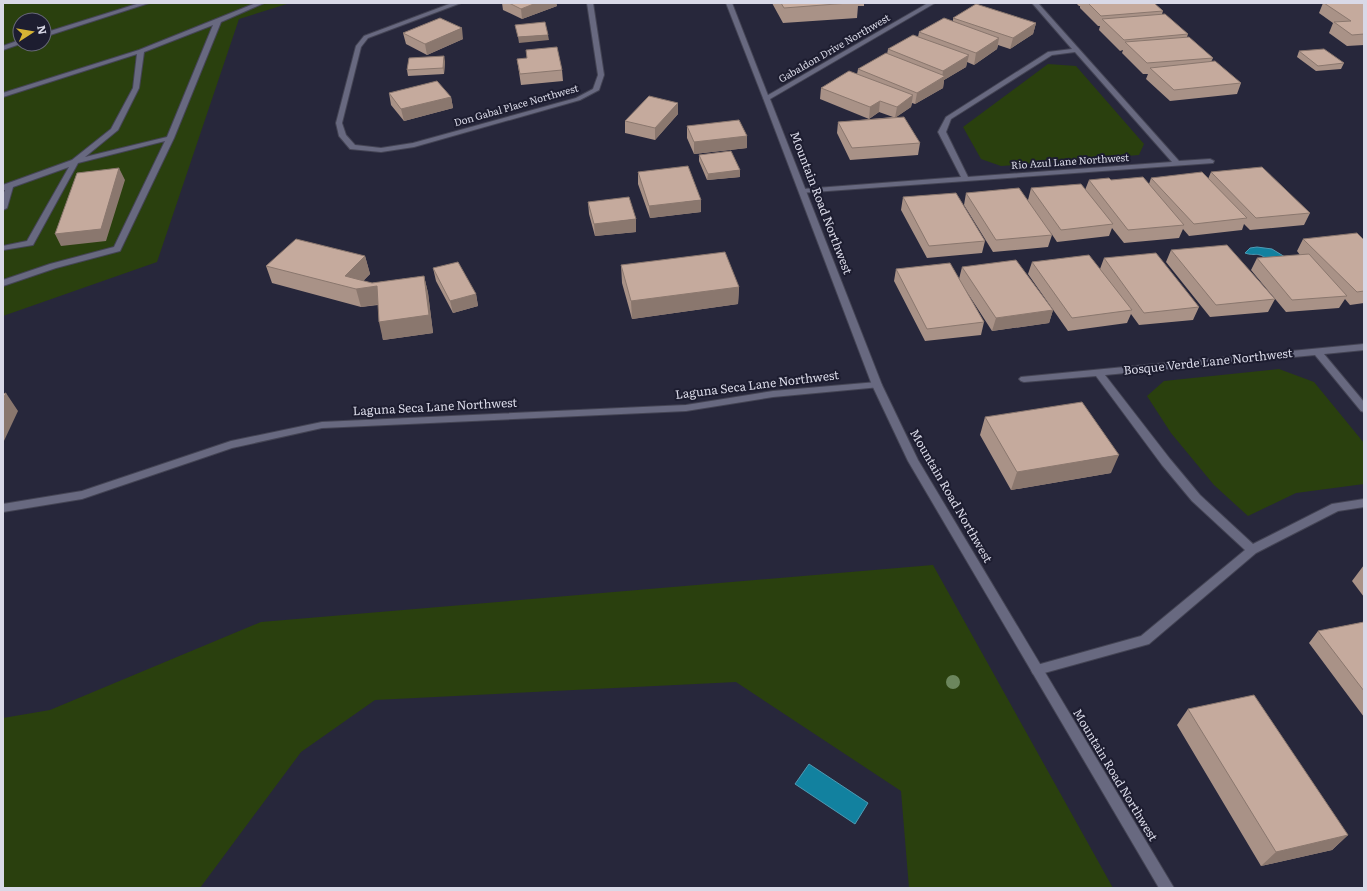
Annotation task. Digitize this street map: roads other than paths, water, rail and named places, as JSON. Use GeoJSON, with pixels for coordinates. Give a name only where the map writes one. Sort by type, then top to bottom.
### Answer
{"type":"FeatureCollection","features":[{"type":"Feature","properties":{"kind":"street"},"geometry":{"type":"LineString","coordinates":[[52,32],[146,3]]}},
{"type":"Feature","properties":{"kind":"street"},"geometry":{"type":"LineString","coordinates":[[3,95],[141,51],[261,3]]}},
{"type":"Feature","properties":{"kind":"street","name":"Don Gabal Place Northwest"},"geometry":{"type":"LineString","coordinates":[[458,3],[386,28],[366,37],[358,47],[339,123],[343,136],[353,147],[381,150],[414,145],[578,99],[596,90],[601,75],[590,3]]}},
{"type":"Feature","properties":{"kind":"street","name":"Mountain Road Northwest"},"geometry":{"type":"LineString","coordinates":[[728,3],[877,385],[914,460],[1167,888]]}},
{"type":"Feature","properties":{"kind":"street","name":"Gabaldon Drive Northwest"},"geometry":{"type":"LineString","coordinates":[[766,98],[932,3]]}},
{"type":"Feature","properties":{"kind":"street"},"geometry":{"type":"LineString","coordinates":[[1034,3],[1177,163]]}},
{"type":"Feature","properties":{"kind":"street"},"geometry":{"type":"LineString","coordinates":[[3,283],[53,266],[117,249],[170,138],[218,21]]}},
{"type":"Feature","properties":{"kind":"street"},"geometry":{"type":"LineString","coordinates":[[966,179],[942,132],[948,118],[1050,53],[1076,50]]}},
{"type":"Feature","properties":{"kind":"street"},"geometry":{"type":"LineString","coordinates":[[3,248],[30,243],[75,162],[114,130],[136,88],[141,51]]}},
{"type":"Feature","properties":{"kind":"street"},"geometry":{"type":"LineString","coordinates":[[3,208],[7,187],[75,162],[170,138]]}},
{"type":"Feature","properties":{"kind":"street","name":"Rio Azul Lane Northwest"},"geometry":{"type":"LineString","coordinates":[[802,191],[1210,161]]}},
{"type":"Feature","properties":{"kind":"street","name":"Bosque Verde Lane Northwest"},"geometry":{"type":"LineString","coordinates":[[1024,379],[1364,347]]}},
{"type":"Feature","properties":{"kind":"street"},"geometry":{"type":"LineString","coordinates":[[1317,351],[1364,409]]}},
{"type":"Feature","properties":{"kind":"street","name":"Bosque Verde Lane Northwest"},"geometry":{"type":"LineString","coordinates":[[1098,373],[1166,462],[1196,498],[1252,550]]}},
{"type":"Feature","properties":{"kind":"street","name":"Laguna Seca Lane Northwest"},"geometry":{"type":"LineString","coordinates":[[3,508],[82,495],[231,445],[322,425],[686,408],[773,394],[877,385]]}},
{"type":"Feature","properties":{"kind":"street"},"geometry":{"type":"LineString","coordinates":[[1037,670],[1144,640],[1252,550],[1336,507],[1364,503]]}},
{"type":"Feature","properties":{"kind":"water"},"geometry":{"type":"Polygon","coordinates":[[[1257,247],[1272,249],[1285,257],[1270,261],[1259,255],[1245,253],[1250,248],[1257,247]]]}},
{"type":"Feature","properties":{"kind":"water"},"geometry":{"type":"Polygon","coordinates":[[[809,764],[868,803],[855,824],[795,784],[809,764]]]}}]}
